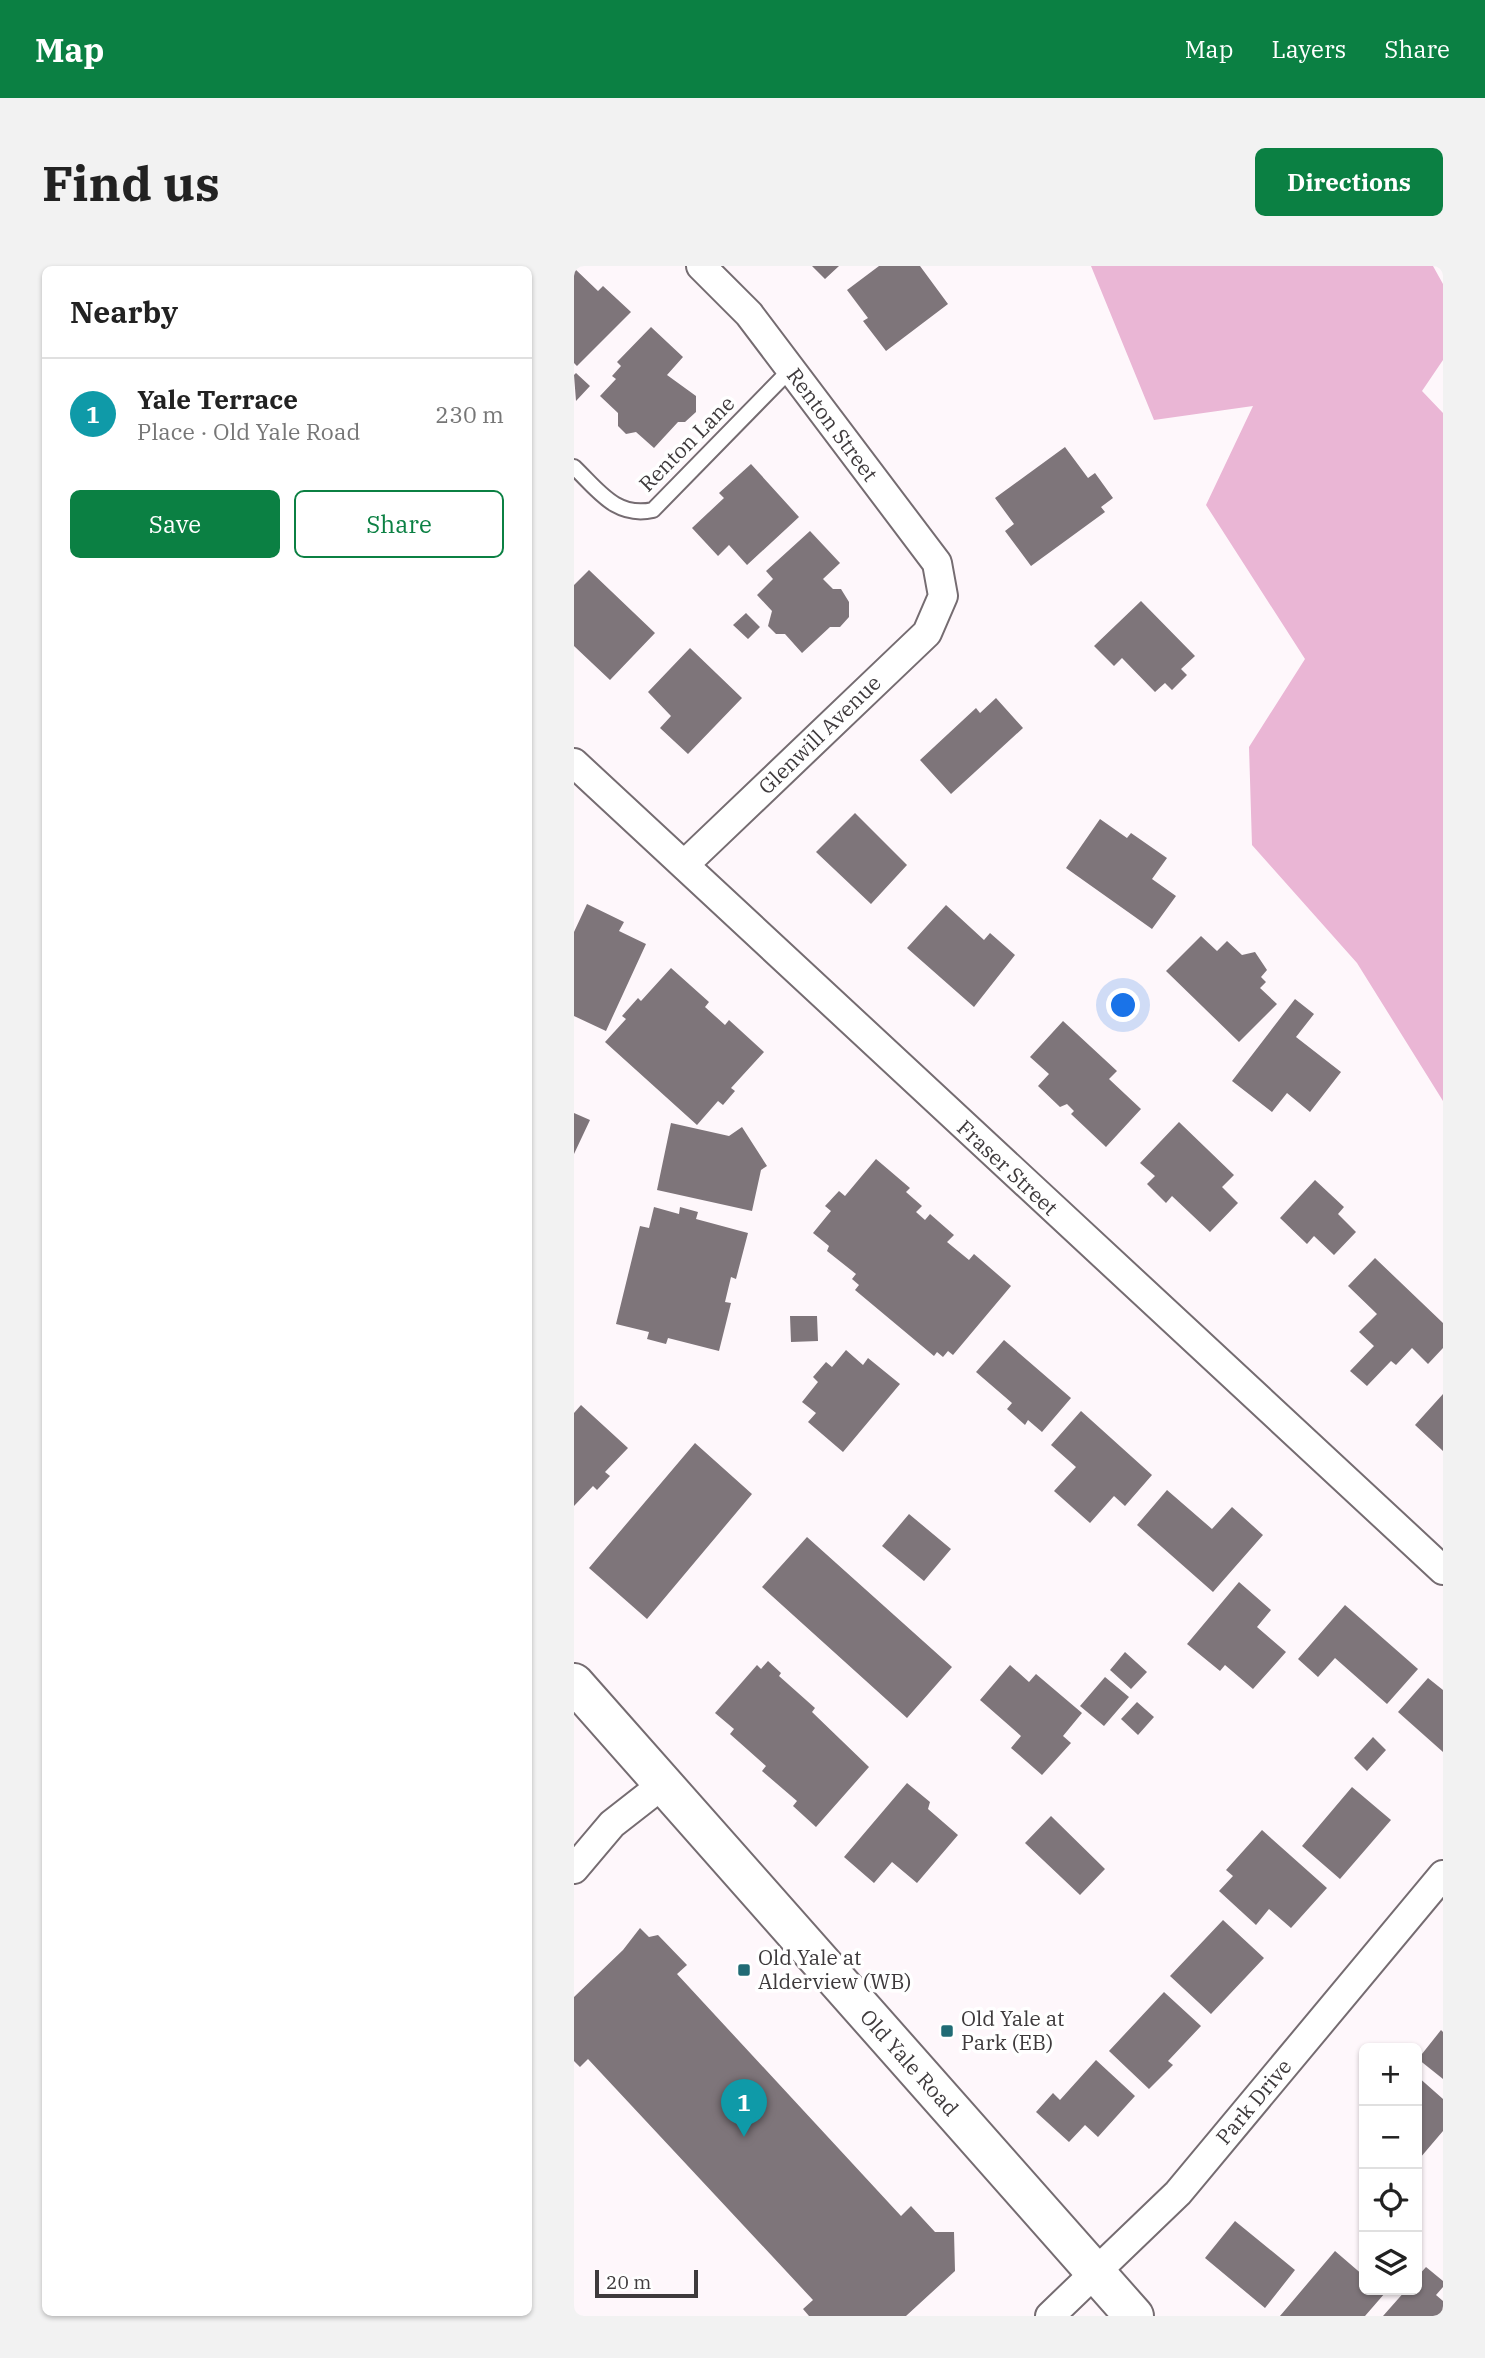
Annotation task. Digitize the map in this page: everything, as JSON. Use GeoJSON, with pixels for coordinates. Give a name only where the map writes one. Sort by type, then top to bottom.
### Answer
{"type":"FeatureCollection","features":[{"type":"Feature","properties":{"kind":"main road","name":"Old Yale Road"},"geometry":{"type":"LineString","coordinates":[[574,1683],[1134,2316]]}},
{"type":"Feature","properties":{"kind":"street","name":"Renton Street"},"geometry":{"type":"LineString","coordinates":[[701,266],[749,314],[937,563],[943,596]]}},
{"type":"Feature","properties":{"kind":"street","name":"Glenwill Avenue"},"geometry":{"type":"LineString","coordinates":[[684,864],[927,633],[943,596]]}},
{"type":"Feature","properties":{"kind":"street","name":"Fraser Street"},"geometry":{"type":"LineString","coordinates":[[574,764],[684,864],[935,1102],[1443,1570]]}},
{"type":"Feature","properties":{"kind":"street"},"geometry":{"type":"LineString","coordinates":[[574,1869],[612,1824],[662,1785]]}},
{"type":"Feature","properties":{"kind":"street","name":"Park Drive"},"geometry":{"type":"LineString","coordinates":[[1051,2316],[1178,2193],[1443,1875]]}},
{"type":"Feature","properties":{"kind":"lane","name":"Renton Lane"},"geometry":{"type":"LineString","coordinates":[[574,467],[613,505],[636,513],[653,510],[790,370]]}},
{"type":"Feature","properties":{"kind":"shaded area"},"geometry":{"type":"Polygon","coordinates":[[[1091,266],[1433,266],[1443,284],[1443,360],[1422,391],[1443,413],[1443,1101],[1357,963],[1252,845],[1249,747],[1305,659],[1206,505],[1253,406],[1154,420],[1091,266]]]}},
{"type":"Feature","properties":{"kind":"building"},"geometry":{"type":"Polygon","coordinates":[[[812,266],[839,266],[825,279],[812,266]]]}},
{"type":"Feature","properties":{"kind":"building"},"geometry":{"type":"Polygon","coordinates":[[[879,266],[920,266],[948,304],[886,351],[863,321],[868,318],[847,290],[879,266]]]}},
{"type":"Feature","properties":{"kind":"building"},"geometry":{"type":"Polygon","coordinates":[[[574,268],[598,291],[603,286],[631,312],[577,366],[574,363],[574,268]]]}},
{"type":"Feature","properties":{"kind":"building"},"geometry":{"type":"Polygon","coordinates":[[[651,327],[683,357],[667,375],[696,396],[696,412],[685,422],[678,422],[654,448],[636,432],[626,434],[618,426],[618,413],[600,396],[616,379],[612,376],[621,366],[617,362],[651,327]]]}},
{"type":"Feature","properties":{"kind":"building"},"geometry":{"type":"Polygon","coordinates":[[[576,373],[590,386],[576,401],[574,375],[576,373]]]}},
{"type":"Feature","properties":{"kind":"building"},"geometry":{"type":"Polygon","coordinates":[[[1065,447],[1088,478],[1095,473],[1113,498],[1101,507],[1105,512],[1031,566],[1005,531],[1014,524],[995,498],[1065,447]]]}},
{"type":"Feature","properties":{"kind":"building"},"geometry":{"type":"Polygon","coordinates":[[[751,464],[799,517],[747,565],[729,545],[718,556],[692,528],[724,498],[719,493],[751,464]]]}},
{"type":"Feature","properties":{"kind":"building"},"geometry":{"type":"Polygon","coordinates":[[[810,531],[840,563],[823,579],[833,589],[841,589],[849,602],[849,617],[840,627],[830,627],[802,653],[785,634],[776,634],[768,626],[772,611],[757,595],[773,579],[766,571],[810,531]]]}},
{"type":"Feature","properties":{"kind":"building"},"geometry":{"type":"Polygon","coordinates":[[[589,570],[655,633],[610,680],[574,646],[574,585],[589,570]]]}},
{"type":"Feature","properties":{"kind":"building"},"geometry":{"type":"Polygon","coordinates":[[[1141,601],[1195,656],[1181,669],[1187,675],[1172,690],[1165,683],[1155,692],[1122,658],[1114,666],[1094,646],[1141,601]]]}},
{"type":"Feature","properties":{"kind":"building"},"geometry":{"type":"Polygon","coordinates":[[[746,613],[760,627],[748,639],[733,625],[746,613]]]}},
{"type":"Feature","properties":{"kind":"building"},"geometry":{"type":"Polygon","coordinates":[[[690,648],[742,698],[688,754],[660,728],[671,716],[648,692],[690,648]]]}},
{"type":"Feature","properties":{"kind":"building"},"geometry":{"type":"Polygon","coordinates":[[[996,698],[1023,728],[951,794],[920,760],[976,708],[980,713],[996,698]]]}},
{"type":"Feature","properties":{"kind":"building"},"geometry":{"type":"Polygon","coordinates":[[[855,813],[907,865],[871,904],[816,852],[855,813]]]}},
{"type":"Feature","properties":{"kind":"building"},"geometry":{"type":"Polygon","coordinates":[[[1100,819],[1127,838],[1131,833],[1167,858],[1152,879],[1176,896],[1152,929],[1066,868],[1100,819]]]}},
{"type":"Feature","properties":{"kind":"building"},"geometry":{"type":"Polygon","coordinates":[[[587,904],[624,922],[619,931],[646,944],[606,1031],[574,1016],[574,932],[587,904]]]}},
{"type":"Feature","properties":{"kind":"building"},"geometry":{"type":"Polygon","coordinates":[[[946,905],[984,940],[990,933],[1015,955],[974,1007],[907,948],[946,905]]]}},
{"type":"Feature","properties":{"kind":"building"},"geometry":{"type":"Polygon","coordinates":[[[1201,936],[1217,951],[1227,941],[1242,955],[1255,952],[1267,970],[1261,977],[1266,982],[1260,988],[1277,1004],[1239,1042],[1166,971],[1201,936]]]}},
{"type":"Feature","properties":{"kind":"building"},"geometry":{"type":"Polygon","coordinates":[[[671,968],[709,1002],[705,1007],[725,1025],[729,1020],[764,1052],[731,1088],[735,1091],[723,1105],[718,1101],[697,1125],[605,1042],[626,1019],[622,1016],[638,998],[641,1001],[671,968]]]}},
{"type":"Feature","properties":{"kind":"building"},"geometry":{"type":"Polygon","coordinates":[[[1295,999],[1314,1014],[1296,1037],[1341,1072],[1310,1112],[1287,1093],[1272,1112],[1232,1081],[1295,999]]]}},
{"type":"Feature","properties":{"kind":"building"},"geometry":{"type":"Polygon","coordinates":[[[1063,1021],[1117,1071],[1109,1079],[1141,1109],[1106,1147],[1071,1114],[1074,1111],[1067,1104],[1060,1107],[1038,1086],[1049,1074],[1030,1057],[1063,1021]]]}},
{"type":"Feature","properties":{"kind":"building"},"geometry":{"type":"Polygon","coordinates":[[[574,1113],[590,1120],[574,1154],[574,1113]]]}},
{"type":"Feature","properties":{"kind":"building"},"geometry":{"type":"Polygon","coordinates":[[[1179,1122],[1234,1175],[1222,1187],[1238,1203],[1210,1232],[1172,1196],[1166,1203],[1147,1184],[1155,1176],[1140,1163],[1179,1122]]]}},
{"type":"Feature","properties":{"kind":"building"},"geometry":{"type":"Polygon","coordinates":[[[671,1123],[729,1136],[742,1127],[767,1166],[761,1170],[752,1211],[657,1190],[671,1123]]]}},
{"type":"Feature","properties":{"kind":"building"},"geometry":{"type":"Polygon","coordinates":[[[876,1159],[910,1188],[906,1192],[922,1206],[916,1212],[925,1220],[930,1214],[954,1235],[947,1242],[969,1260],[974,1254],[1011,1286],[953,1355],[948,1351],[943,1357],[937,1352],[934,1356],[855,1290],[859,1285],[852,1279],[856,1274],[827,1251],[829,1246],[813,1233],[831,1211],[825,1206],[839,1191],[845,1196],[876,1159]]]}},
{"type":"Feature","properties":{"kind":"building"},"geometry":{"type":"Polygon","coordinates":[[[1315,1180],[1344,1207],[1338,1214],[1356,1232],[1334,1255],[1314,1236],[1307,1244],[1280,1218],[1315,1180]]]}},
{"type":"Feature","properties":{"kind":"building"},"geometry":{"type":"Polygon","coordinates":[[[654,1207],[679,1214],[680,1207],[698,1212],[696,1219],[748,1233],[736,1279],[731,1277],[725,1302],[731,1303],[719,1351],[668,1338],[666,1344],[647,1339],[649,1332],[616,1324],[640,1226],[649,1228],[654,1207]]]}},
{"type":"Feature","properties":{"kind":"building"},"geometry":{"type":"Polygon","coordinates":[[[1375,1258],[1443,1323],[1443,1348],[1428,1364],[1412,1348],[1396,1365],[1391,1361],[1367,1386],[1350,1371],[1374,1346],[1359,1332],[1377,1314],[1348,1286],[1375,1258]]]}},
{"type":"Feature","properties":{"kind":"building"},"geometry":{"type":"Polygon","coordinates":[[[790,1316],[817,1316],[818,1341],[791,1342],[790,1316]]]}},
{"type":"Feature","properties":{"kind":"building"},"geometry":{"type":"Polygon","coordinates":[[[1004,1340],[1071,1398],[1042,1432],[1028,1420],[1025,1425],[1007,1409],[1012,1403],[976,1372],[1004,1340]]]}},
{"type":"Feature","properties":{"kind":"building"},"geometry":{"type":"Polygon","coordinates":[[[846,1350],[863,1365],[868,1358],[900,1384],[843,1452],[808,1422],[816,1413],[802,1402],[818,1382],[813,1377],[826,1362],[832,1367],[846,1350]]]}},
{"type":"Feature","properties":{"kind":"building"},"geometry":{"type":"Polygon","coordinates":[[[1443,1394],[1443,1451],[1415,1425],[1443,1394]]]}},
{"type":"Feature","properties":{"kind":"building"},"geometry":{"type":"Polygon","coordinates":[[[581,1405],[628,1448],[605,1472],[610,1476],[597,1490],[593,1486],[574,1506],[574,1413],[581,1405]]]}},
{"type":"Feature","properties":{"kind":"building"},"geometry":{"type":"Polygon","coordinates":[[[1081,1411],[1152,1475],[1125,1506],[1114,1496],[1090,1523],[1054,1491],[1076,1467],[1051,1445],[1081,1411]]]}},
{"type":"Feature","properties":{"kind":"building"},"geometry":{"type":"Polygon","coordinates":[[[695,1443],[752,1494],[647,1619],[589,1568],[695,1443]]]}},
{"type":"Feature","properties":{"kind":"building"},"geometry":{"type":"Polygon","coordinates":[[[1167,1490],[1212,1529],[1232,1507],[1263,1535],[1213,1592],[1137,1525],[1167,1490]]]}},
{"type":"Feature","properties":{"kind":"building"},"geometry":{"type":"Polygon","coordinates":[[[909,1514],[951,1549],[924,1581],[882,1546],[909,1514]]]}},
{"type":"Feature","properties":{"kind":"building"},"geometry":{"type":"Polygon","coordinates":[[[807,1537],[952,1667],[907,1718],[762,1587],[807,1537]]]}},
{"type":"Feature","properties":{"kind":"building"},"geometry":{"type":"Polygon","coordinates":[[[1239,1582],[1271,1610],[1257,1627],[1286,1652],[1253,1689],[1225,1665],[1220,1671],[1187,1644],[1239,1582]]]}},
{"type":"Feature","properties":{"kind":"building"},"geometry":{"type":"Polygon","coordinates":[[[1345,1605],[1418,1669],[1387,1704],[1335,1658],[1318,1677],[1298,1659],[1345,1605]]]}},
{"type":"Feature","properties":{"kind":"building"},"geometry":{"type":"Polygon","coordinates":[[[1125,1652],[1147,1672],[1131,1689],[1110,1670],[1125,1652]]]}},
{"type":"Feature","properties":{"kind":"building"},"geometry":{"type":"Polygon","coordinates":[[[768,1661],[781,1673],[779,1676],[815,1708],[812,1712],[869,1767],[816,1827],[793,1806],[797,1801],[762,1771],[766,1766],[730,1734],[734,1729],[715,1713],[757,1665],[761,1669],[768,1661]]]}},
{"type":"Feature","properties":{"kind":"building"},"geometry":{"type":"Polygon","coordinates":[[[1010,1665],[1029,1682],[1036,1674],[1082,1713],[1063,1736],[1071,1743],[1042,1775],[1011,1748],[1021,1736],[980,1700],[1010,1665]]]}},
{"type":"Feature","properties":{"kind":"building"},"geometry":{"type":"Polygon","coordinates":[[[1105,1677],[1129,1697],[1104,1726],[1080,1706],[1105,1677]]]}},
{"type":"Feature","properties":{"kind":"building"},"geometry":{"type":"Polygon","coordinates":[[[1428,1678],[1443,1690],[1443,1752],[1398,1712],[1428,1678]]]}},
{"type":"Feature","properties":{"kind":"building"},"geometry":{"type":"Polygon","coordinates":[[[1137,1702],[1154,1717],[1138,1735],[1121,1719],[1137,1702]]]}},
{"type":"Feature","properties":{"kind":"building"},"geometry":{"type":"Polygon","coordinates":[[[1373,1737],[1386,1750],[1367,1771],[1354,1758],[1373,1737]]]}},
{"type":"Feature","properties":{"kind":"building"},"geometry":{"type":"Polygon","coordinates":[[[907,1783],[930,1802],[928,1809],[958,1835],[917,1883],[892,1862],[874,1883],[844,1857],[907,1783]]]}},
{"type":"Feature","properties":{"kind":"building"},"geometry":{"type":"Polygon","coordinates":[[[1352,1787],[1391,1820],[1340,1879],[1302,1846],[1352,1787]]]}},
{"type":"Feature","properties":{"kind":"building"},"geometry":{"type":"Polygon","coordinates":[[[1051,1816],[1105,1869],[1080,1895],[1025,1843],[1051,1816]]]}},
{"type":"Feature","properties":{"kind":"building"},"geometry":{"type":"Polygon","coordinates":[[[1262,1830],[1327,1888],[1291,1928],[1269,1909],[1256,1925],[1219,1891],[1233,1876],[1226,1870],[1262,1830]]]}},
{"type":"Feature","properties":{"kind":"building"},"geometry":{"type":"Polygon","coordinates":[[[1223,1920],[1264,1958],[1211,2014],[1170,1976],[1223,1920]]]}},
{"type":"Feature","properties":{"kind":"building"},"geometry":{"type":"Polygon","coordinates":[[[640,1928],[649,1937],[658,1935],[687,1965],[677,1974],[901,2216],[911,2206],[935,2232],[954,2232],[955,2271],[906,2316],[809,2316],[803,2309],[813,2300],[588,2059],[580,2067],[574,2061],[574,1997],[623,1950],[640,1928]]]}},
{"type":"Feature","properties":{"kind":"building"},"geometry":{"type":"Polygon","coordinates":[[[1164,1992],[1201,2026],[1168,2061],[1173,2065],[1149,2089],[1109,2051],[1164,1992]]]}},
{"type":"Feature","properties":{"kind":"building"},"geometry":{"type":"Polygon","coordinates":[[[1441,2030],[1443,2079],[1422,2062],[1422,2054],[1441,2030]]]}},
{"type":"Feature","properties":{"kind":"building"},"geometry":{"type":"Polygon","coordinates":[[[1096,2060],[1135,2096],[1098,2137],[1085,2125],[1069,2142],[1036,2112],[1053,2093],[1060,2100],[1096,2060]]]}},
{"type":"Feature","properties":{"kind":"building"},"geometry":{"type":"Polygon","coordinates":[[[1422,2080],[1443,2099],[1443,2131],[1422,2156],[1422,2080]]]}},
{"type":"Feature","properties":{"kind":"building"},"geometry":{"type":"Polygon","coordinates":[[[1235,2221],[1295,2270],[1265,2308],[1205,2258],[1235,2221]]]}},
{"type":"Feature","properties":{"kind":"building"},"geometry":{"type":"Polygon","coordinates":[[[1335,2251],[1359,2272],[1359,2295],[1383,2295],[1365,2316],[1280,2316],[1335,2251]]]}},
{"type":"Feature","properties":{"kind":"building"},"geometry":{"type":"Polygon","coordinates":[[[1426,2267],[1443,2281],[1443,2287],[1436,2295],[1443,2301],[1443,2316],[1383,2316],[1402,2295],[1422,2295],[1422,2271],[1426,2267]]]}},
{"type":"Feature","properties":{"kind":"place","name":"Old Yale at Alderview (WB)"},"geometry":{"type":"Point","coordinates":[744,1970]}},
{"type":"Feature","properties":{"kind":"place","name":"Old Yale at Park (EB)"},"geometry":{"type":"Point","coordinates":[947,2031]}},
{"type":"Feature","properties":{"kind":"place","name":"Yale Terrace"},"geometry":{"type":"Point","coordinates":[744,2137]}}]}
